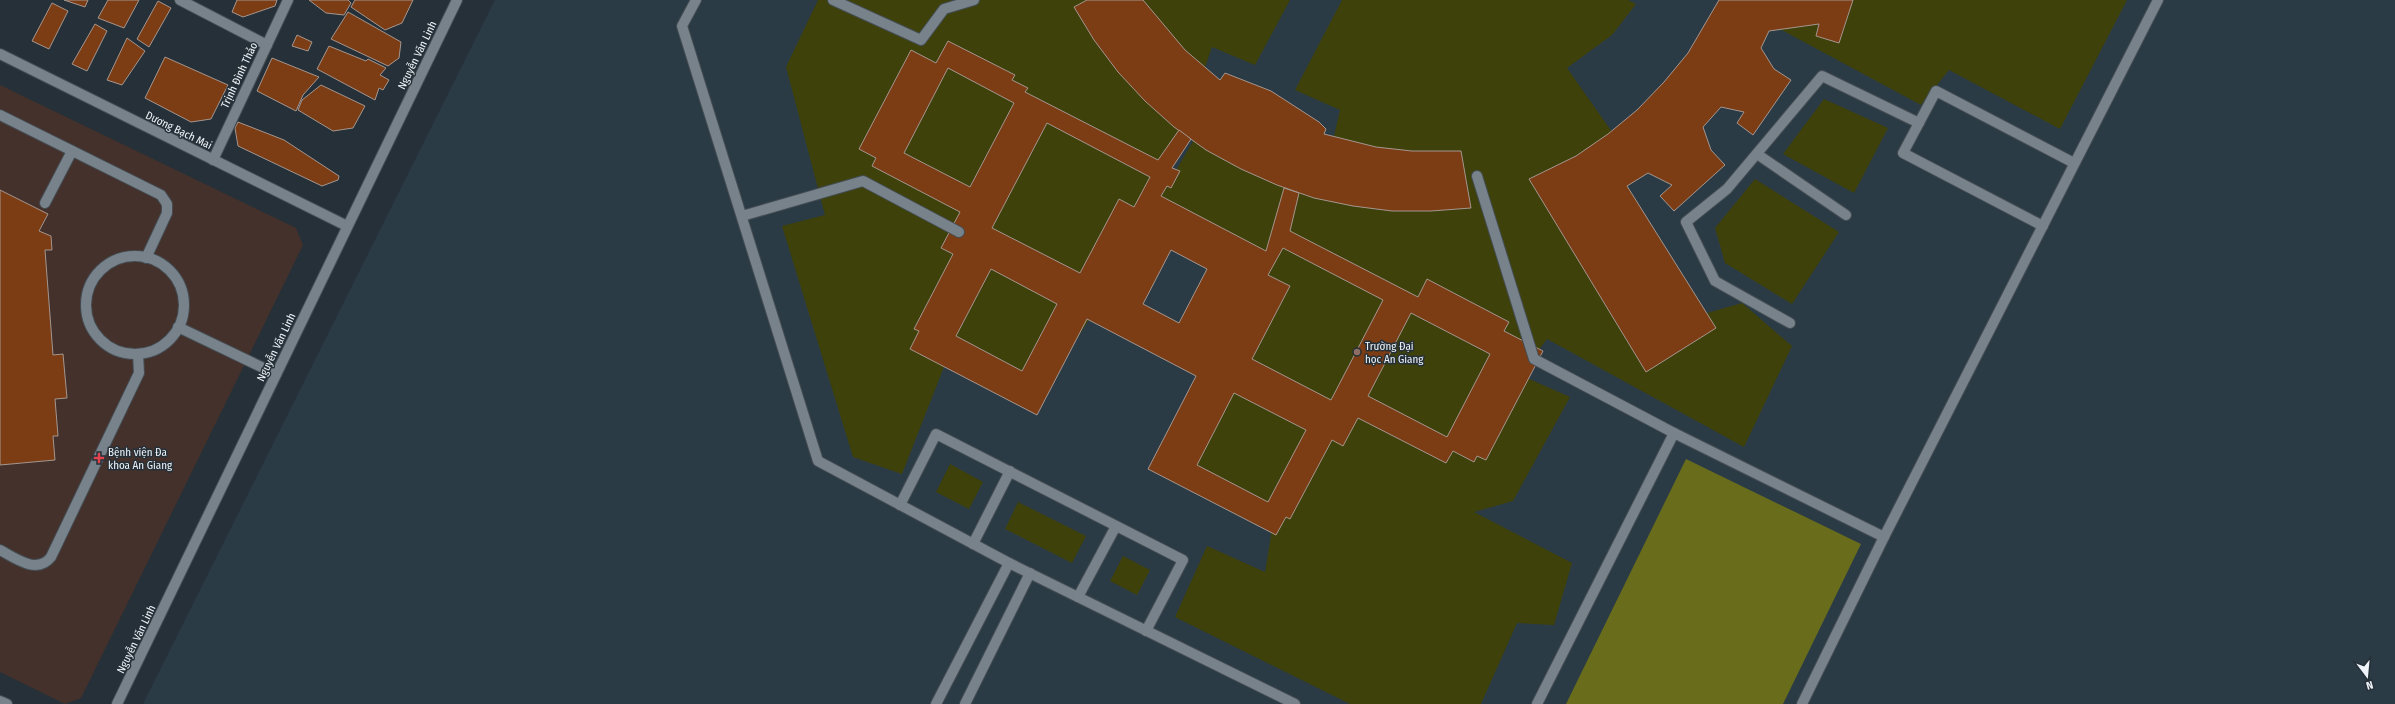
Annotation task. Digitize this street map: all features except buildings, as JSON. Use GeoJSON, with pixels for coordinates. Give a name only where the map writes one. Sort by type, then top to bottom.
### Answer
{"type":"FeatureCollection","features":[{"type":"Feature","properties":{"kind":"street"},"geometry":{"type":"LineString","coordinates":[[180,0],[267,44]]}},
{"type":"Feature","properties":{"kind":"street","name":"Trịnh Đình Thảo"},"geometry":{"type":"LineString","coordinates":[[212,160],[288,0]]}},
{"type":"Feature","properties":{"kind":"street","name":"Nguyễn Văn Linh"},"geometry":{"type":"LineString","coordinates":[[118,704],[457,0]]}},
{"type":"Feature","properties":{"kind":"street"},"geometry":{"type":"LineString","coordinates":[[696,0],[682,26],[818,461],[1009,563],[1295,704]]}},
{"type":"Feature","properties":{"kind":"street"},"geometry":{"type":"LineString","coordinates":[[833,0],[921,40],[944,9],[974,0]]}},
{"type":"Feature","properties":{"kind":"street"},"geometry":{"type":"LineString","coordinates":[[1802,704],[1884,537],[2158,0]]}},
{"type":"Feature","properties":{"kind":"street","name":"Dương Bạch Mai"},"geometry":{"type":"LineString","coordinates":[[0,54],[347,226]]}},
{"type":"Feature","properties":{"kind":"street"},"geometry":{"type":"LineString","coordinates":[[1790,323],[1714,281],[1686,222],[1727,189],[1822,76],[1919,123]]}},
{"type":"Feature","properties":{"kind":"street"},"geometry":{"type":"LineString","coordinates":[[2043,226],[1903,153],[1936,91],[2074,163]]}},
{"type":"Feature","properties":{"kind":"street"},"geometry":{"type":"LineString","coordinates":[[0,115],[161,195],[167,204],[167,213],[146,258]]}},
{"type":"Feature","properties":{"kind":"street"},"geometry":{"type":"LineString","coordinates":[[45,203],[72,150]]}},
{"type":"Feature","properties":{"kind":"street"},"geometry":{"type":"LineString","coordinates":[[1757,154],[1846,215]]}},
{"type":"Feature","properties":{"kind":"street"},"geometry":{"type":"LineString","coordinates":[[1477,176],[1534,359],[1674,433],[1884,537]]}},
{"type":"Feature","properties":{"kind":"street"},"geometry":{"type":"LineString","coordinates":[[742,216],[862,181],[959,232]]}},
{"type":"Feature","properties":{"kind":"street"},"geometry":{"type":"LineString","coordinates":[[129,257],[146,258],[160,263],[171,273],[180,285],[184,299],[183,314],[178,328],[164,344],[154,350],[138,354],[121,352],[106,345],[94,333],[87,318],[86,301],[90,285],[100,271],[119,260],[129,257]]}},
{"type":"Feature","properties":{"kind":"street"},"geometry":{"type":"LineString","coordinates":[[178,328],[276,374]]}},
{"type":"Feature","properties":{"kind":"street"},"geometry":{"type":"LineString","coordinates":[[0,550],[32,565],[47,562],[139,373],[138,354]]}},
{"type":"Feature","properties":{"kind":"street"},"geometry":{"type":"LineString","coordinates":[[1537,704],[1674,433]]}},
{"type":"Feature","properties":{"kind":"street"},"geometry":{"type":"LineString","coordinates":[[900,505],[936,434],[1010,471],[1183,560],[1146,630]]}},
{"type":"Feature","properties":{"kind":"street"},"geometry":{"type":"LineString","coordinates":[[973,544],[1010,471]]}},
{"type":"Feature","properties":{"kind":"street"},"geometry":{"type":"LineString","coordinates":[[1078,597],[1116,526]]}},
{"type":"Feature","properties":{"kind":"street"},"geometry":{"type":"LineString","coordinates":[[936,704],[1009,563]]}},
{"type":"Feature","properties":{"kind":"street"},"geometry":{"type":"LineString","coordinates":[[965,704],[1030,573]]}},
{"type":"Feature","properties":{"kind":"street"},"geometry":{"type":"LineString","coordinates":[[0,700],[7,704]]}},
{"type":"Feature","properties":{"kind":"shaded area","name":"Trường Đại học An Giang"},"geometry":{"type":"Polygon","coordinates":[[[495,0],[2395,0],[2395,704],[143,704],[495,0]]]}},
{"type":"Feature","properties":{"kind":"shaded area"},"geometry":{"type":"Polygon","coordinates":[[[818,0],[1290,0],[1255,65],[1212,47],[1161,196],[1202,126],[1325,175],[1340,110],[1295,90],[1342,0],[1628,0],[1636,4],[1612,35],[1567,68],[1624,149],[1595,195],[1697,316],[1742,303],[1792,346],[1744,447],[1547,339],[1520,375],[1570,397],[1513,501],[1474,512],[1572,563],[1554,625],[1517,623],[1481,704],[1350,704],[1175,617],[1207,546],[1265,572],[1273,523],[1173,477],[1236,271],[1152,221],[1041,395],[951,349],[902,474],[853,457],[782,226],[825,215],[786,67],[818,0]]]}},
{"type":"Feature","properties":{"kind":"shaded area"},"geometry":{"type":"Polygon","coordinates":[[[1726,0],[2127,0],[2060,129],[1949,70],[1921,105],[1726,0]]]}},
{"type":"Feature","properties":{"kind":"shaded area","name":"Bệnh viện Đa khoa An Giang"},"geometry":{"type":"Polygon","coordinates":[[[0,85],[296,228],[303,245],[81,698],[65,704],[0,672],[0,85]]]}},
{"type":"Feature","properties":{"kind":"shaded area"},"geometry":{"type":"Polygon","coordinates":[[[1824,99],[1888,128],[1854,193],[1783,154],[1824,99]]]}},
{"type":"Feature","properties":{"kind":"shaded area"},"geometry":{"type":"Polygon","coordinates":[[[1755,179],[1839,232],[1792,304],[1725,263],[1715,228],[1755,179]]]}},
{"type":"Feature","properties":{"kind":"shaded area"},"geometry":{"type":"Polygon","coordinates":[[[1686,459],[1861,544],[1783,704],[1566,704],[1686,459]]]}},
{"type":"Feature","properties":{"kind":"shaded area"},"geometry":{"type":"Polygon","coordinates":[[[950,464],[983,482],[969,509],[936,492],[950,464]]]}},
{"type":"Feature","properties":{"kind":"shaded area"},"geometry":{"type":"Polygon","coordinates":[[[1018,502],[1086,536],[1072,563],[1005,529],[1018,502]]]}},
{"type":"Feature","properties":{"kind":"shaded area"},"geometry":{"type":"Polygon","coordinates":[[[1123,556],[1150,570],[1137,595],[1110,581],[1123,556]]]}},
{"type":"Feature","properties":{"kind":"place","name":"Trường Đại học An Giang"},"geometry":{"type":"Point","coordinates":[1357,352]}},
{"type":"Feature","properties":{"kind":"place","name":"Bệnh viện Đa khoa An Giang"},"geometry":{"type":"Point","coordinates":[99,458]}}]}
